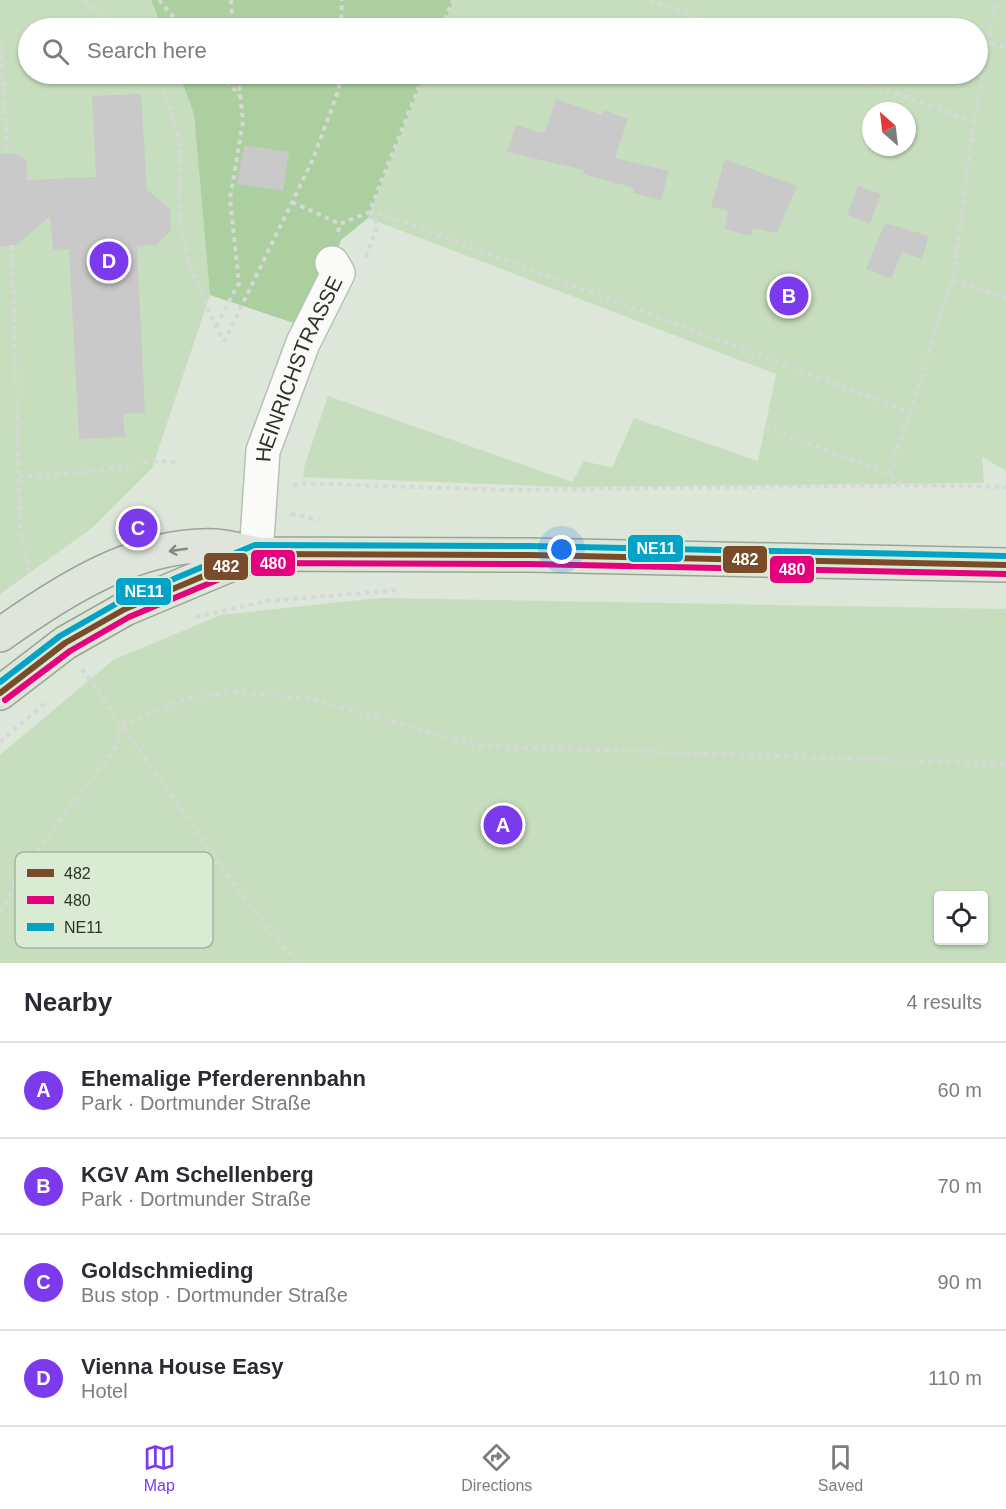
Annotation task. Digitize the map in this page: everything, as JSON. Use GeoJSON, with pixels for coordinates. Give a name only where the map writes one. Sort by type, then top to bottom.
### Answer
{"type":"FeatureCollection","features":[{"type":"Feature","properties":{"kind":"main road"},"geometry":{"type":"LineString","coordinates":[[0,634],[42,605],[108,570],[145,556],[215,546],[256,554],[530,555],[1006,565]]}},
{"type":"Feature","properties":{"kind":"main road"},"geometry":{"type":"LineString","coordinates":[[2,685],[65,643],[125,609],[256,554]]}},
{"type":"Feature","properties":{"kind":"lane","name":"HEINRICHSTRASSE"},"geometry":{"type":"LineString","coordinates":[[256,554],[264,451],[303,343],[338,273],[347,266]]}},
{"type":"Feature","properties":{"kind":"path"},"geometry":{"type":"LineString","coordinates":[[84,0],[103,18]]}},
{"type":"Feature","properties":{"kind":"path"},"geometry":{"type":"LineString","coordinates":[[159,0],[174,18]]}},
{"type":"Feature","properties":{"kind":"path"},"geometry":{"type":"LineString","coordinates":[[231,0],[233,18]]}},
{"type":"Feature","properties":{"kind":"path"},"geometry":{"type":"LineString","coordinates":[[341,18],[342,0]]}},
{"type":"Feature","properties":{"kind":"path"},"geometry":{"type":"LineString","coordinates":[[445,18],[453,0]]}},
{"type":"Feature","properties":{"kind":"path"},"geometry":{"type":"LineString","coordinates":[[650,0],[698,18]]}},
{"type":"Feature","properties":{"kind":"path"},"geometry":{"type":"LineString","coordinates":[[988,57],[996,0]]}},
{"type":"Feature","properties":{"kind":"path"},"geometry":{"type":"LineString","coordinates":[[0,37],[8,154]]}},
{"type":"Feature","properties":{"kind":"path"},"geometry":{"type":"LineString","coordinates":[[991,43],[1006,49]]}},
{"type":"Feature","properties":{"kind":"path"},"geometry":{"type":"LineString","coordinates":[[158,84],[178,139],[181,161],[179,207],[188,255],[224,342],[317,149],[339,84]]}},
{"type":"Feature","properties":{"kind":"path"},"geometry":{"type":"LineString","coordinates":[[230,84],[240,96]]}},
{"type":"Feature","properties":{"kind":"path"},"geometry":{"type":"LineString","coordinates":[[216,326],[239,283],[230,199],[243,121],[239,84]]}},
{"type":"Feature","properties":{"kind":"path"},"geometry":{"type":"LineString","coordinates":[[369,212],[420,84]]}},
{"type":"Feature","properties":{"kind":"path"},"geometry":{"type":"LineString","coordinates":[[871,84],[974,123]]}},
{"type":"Feature","properties":{"kind":"path"},"geometry":{"type":"LineString","coordinates":[[889,474],[953,279],[974,123],[982,84]]}},
{"type":"Feature","properties":{"kind":"path"},"geometry":{"type":"LineString","coordinates":[[292,202],[340,224],[369,212],[386,214],[910,412]]}},
{"type":"Feature","properties":{"kind":"path"},"geometry":{"type":"LineString","coordinates":[[347,266],[378,225],[369,212]]}},
{"type":"Feature","properties":{"kind":"path","name":"HEINRICHSTRASSE"},"geometry":{"type":"LineString","coordinates":[[340,224],[347,266]]}},
{"type":"Feature","properties":{"kind":"path"},"geometry":{"type":"LineString","coordinates":[[12,245],[20,527],[33,585]]}},
{"type":"Feature","properties":{"kind":"path"},"geometry":{"type":"LineString","coordinates":[[953,279],[1006,298]]}},
{"type":"Feature","properties":{"kind":"path"},"geometry":{"type":"LineString","coordinates":[[765,427],[889,474],[905,485]]}},
{"type":"Feature","properties":{"kind":"path"},"geometry":{"type":"LineString","coordinates":[[19,477],[87,471],[152,461],[180,462]]}},
{"type":"Feature","properties":{"kind":"path"},"geometry":{"type":"LineString","coordinates":[[258,507],[298,483],[503,489],[905,485],[1006,487]]}},
{"type":"Feature","properties":{"kind":"path"},"geometry":{"type":"LineString","coordinates":[[258,507],[327,521]]}},
{"type":"Feature","properties":{"kind":"path"},"geometry":{"type":"LineString","coordinates":[[188,619],[267,601],[398,590]]}},
{"type":"Feature","properties":{"kind":"path"},"geometry":{"type":"LineString","coordinates":[[92,663],[83,670],[211,852]]}},
{"type":"Feature","properties":{"kind":"path"},"geometry":{"type":"LineString","coordinates":[[121,726],[188,698],[234,692],[312,699],[480,746],[1006,764]]}},
{"type":"Feature","properties":{"kind":"path"},"geometry":{"type":"LineString","coordinates":[[37,852],[118,744],[121,726]]}},
{"type":"Feature","properties":{"kind":"path"},"geometry":{"type":"LineString","coordinates":[[213,855],[274,937],[299,963]]}},
{"type":"Feature","properties":{"kind":"path"},"geometry":{"type":"LineString","coordinates":[[0,912],[15,887]]}},
{"type":"Feature","properties":{"kind":"green space"},"geometry":{"type":"Polygon","coordinates":[[[0,0],[151,0],[158,18],[18,18],[18,84],[183,84],[194,114],[210,295],[152,468],[92,528],[0,594],[0,0]]]}},
{"type":"Feature","properties":{"kind":"green space"},"geometry":{"type":"Polygon","coordinates":[[[151,0],[454,0],[447,18],[158,18],[151,0]]]}},
{"type":"Feature","properties":{"kind":"green space"},"geometry":{"type":"Polygon","coordinates":[[[454,0],[1006,0],[1006,471],[982,457],[984,483],[570,487],[303,477],[305,464],[328,396],[572,482],[584,461],[612,468],[634,418],[758,461],[776,374],[368,218],[421,84],[988,84],[988,18],[447,18],[454,0]]]}},
{"type":"Feature","properties":{"kind":"green space"},"geometry":{"type":"Polygon","coordinates":[[[183,84],[421,84],[368,218],[341,240],[309,328],[210,295],[194,114],[183,84]]]}},
{"type":"Feature","properties":{"kind":"green space"},"geometry":{"type":"Polygon","coordinates":[[[378,598],[1006,609],[1006,963],[0,963],[0,755],[113,660],[221,615],[378,598]]]}},
{"type":"Feature","properties":{"kind":"building"},"geometry":{"type":"Polygon","coordinates":[[[141,94],[147,190],[170,209],[171,230],[157,245],[137,246],[145,413],[123,414],[125,437],[79,439],[69,249],[53,251],[50,216],[18,244],[0,247],[0,154],[16,154],[27,161],[27,180],[96,177],[92,96],[141,94]]]}},
{"type":"Feature","properties":{"kind":"building"},"geometry":{"type":"Polygon","coordinates":[[[556,99],[602,115],[604,110],[628,119],[615,158],[669,171],[661,200],[633,193],[634,188],[583,174],[584,170],[507,152],[516,125],[541,133],[545,132],[556,99]]]}},
{"type":"Feature","properties":{"kind":"building"},"geometry":{"type":"Polygon","coordinates":[[[244,145],[289,152],[283,191],[237,184],[244,145]]]}},
{"type":"Feature","properties":{"kind":"building"},"geometry":{"type":"Polygon","coordinates":[[[725,159],[797,186],[777,233],[753,228],[751,236],[724,229],[728,211],[711,207],[725,159]]]}},
{"type":"Feature","properties":{"kind":"building"},"geometry":{"type":"Polygon","coordinates":[[[858,186],[881,194],[870,224],[847,215],[858,186]]]}},
{"type":"Feature","properties":{"kind":"building"},"geometry":{"type":"Polygon","coordinates":[[[885,223],[929,236],[922,259],[902,252],[891,279],[866,269],[885,223]]]}},
{"type":"Feature","properties":{"kind":"transit line","name":"NE11"},"geometry":{"type":"LineString","coordinates":[[0,682],[60,636],[121,601],[255,545],[530,546],[1006,556]]}},
{"type":"Feature","properties":{"kind":"transit line","name":"482"},"geometry":{"type":"LineString","coordinates":[[0,693],[65,643],[125,609],[256,554],[530,555],[1006,565]]}},
{"type":"Feature","properties":{"kind":"transit line","name":"480"},"geometry":{"type":"LineString","coordinates":[[5,700],[70,651],[129,617],[258,563],[530,564],[1006,574]]}},
{"type":"Feature","properties":{"kind":"place","name":"Vienna House Easy"},"geometry":{"type":"Point","coordinates":[109,261]}},
{"type":"Feature","properties":{"kind":"place","name":"KGV Am Schellenberg"},"geometry":{"type":"Point","coordinates":[789,296]}},
{"type":"Feature","properties":{"kind":"place","name":"Goldschmieding"},"geometry":{"type":"Point","coordinates":[138,528]}},
{"type":"Feature","properties":{"kind":"place","name":"Ehemalige Pferderennbahn"},"geometry":{"type":"Point","coordinates":[503,825]}}]}
